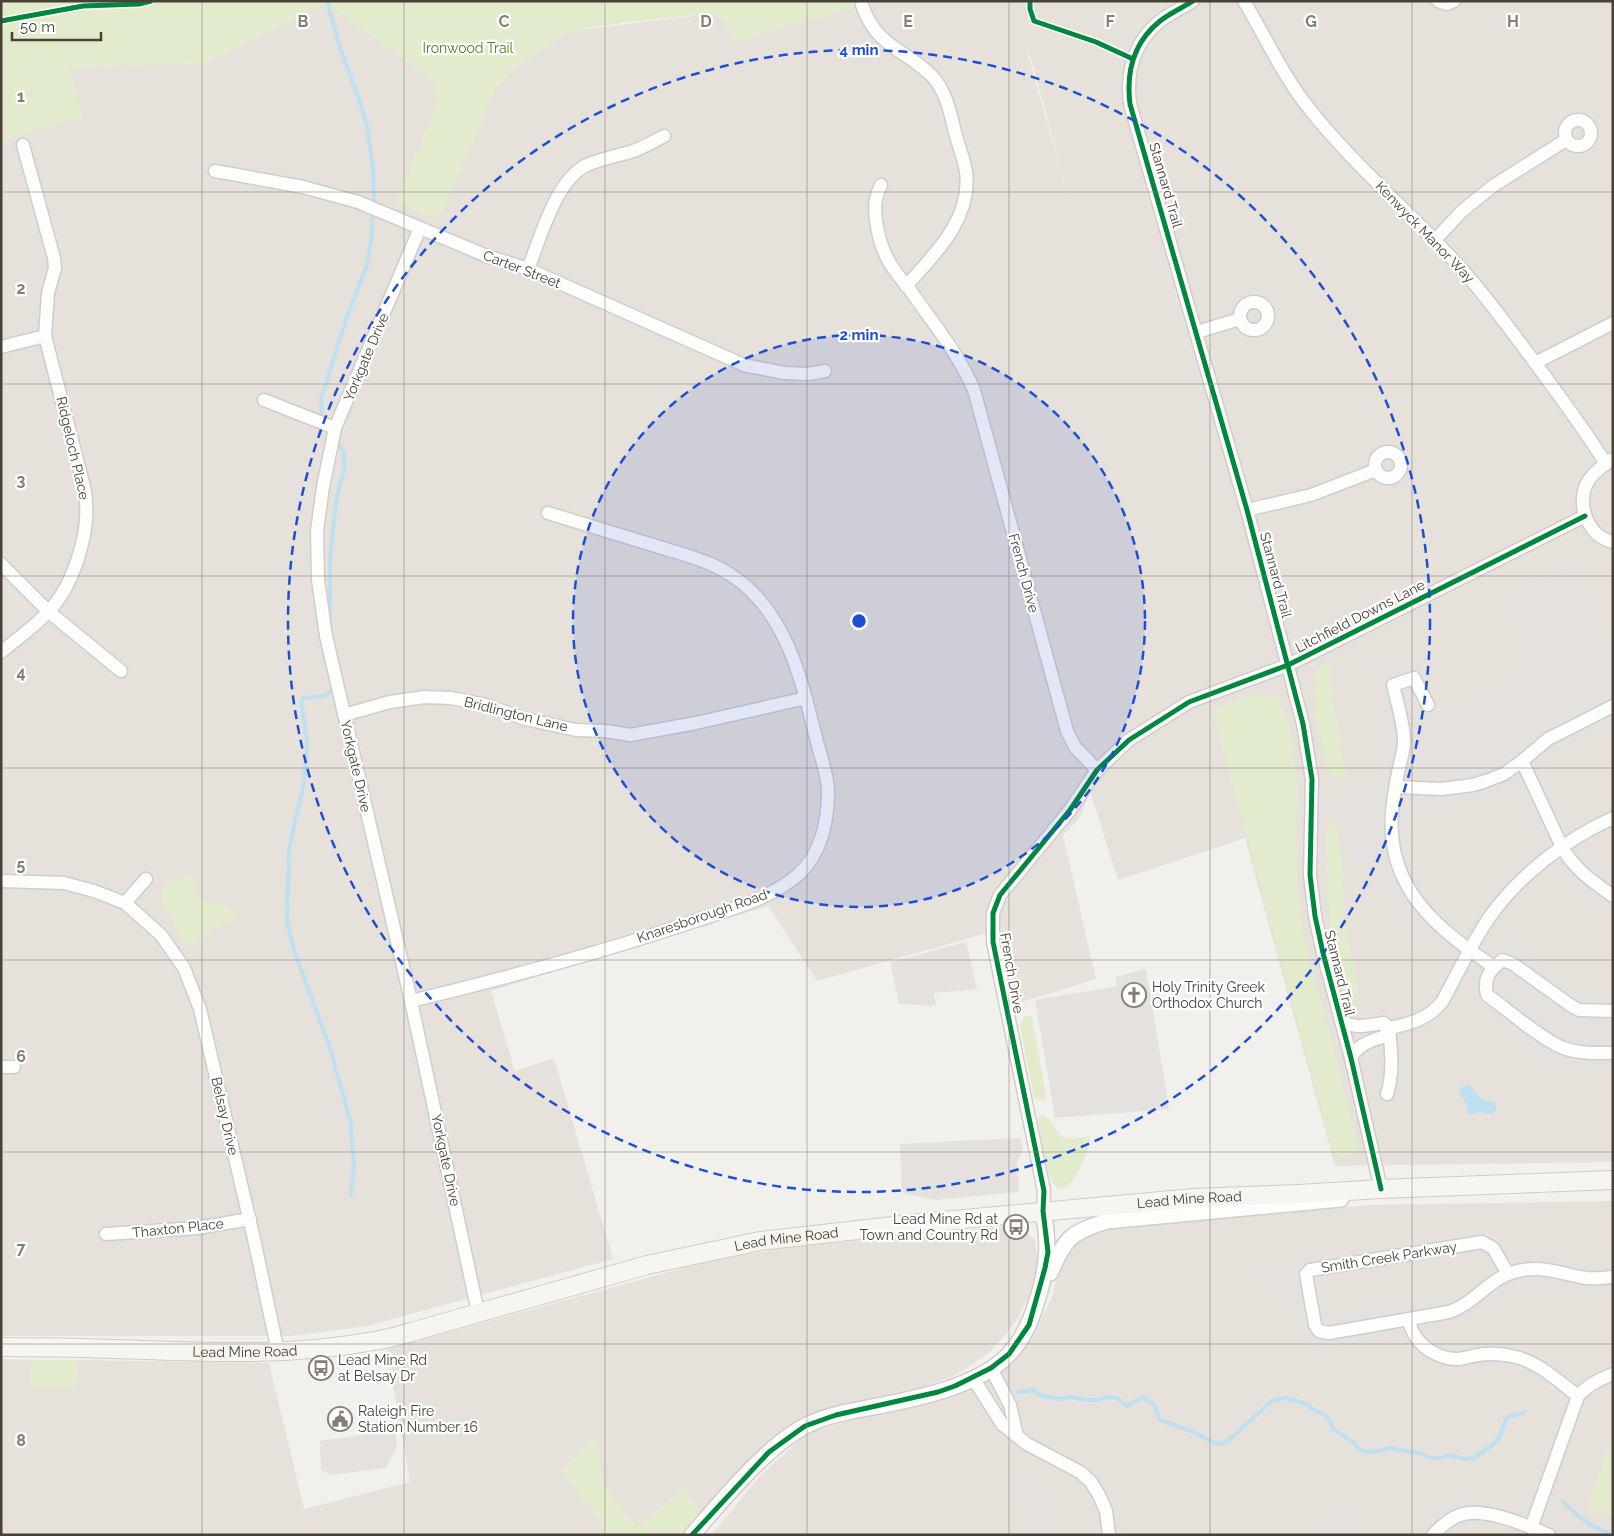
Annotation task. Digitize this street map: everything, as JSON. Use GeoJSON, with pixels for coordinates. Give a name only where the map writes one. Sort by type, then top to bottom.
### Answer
{"type":"FeatureCollection","features":[{"type":"Feature","properties":{"kind":"main road","name":"Lead Mine Road"},"geometry":{"type":"LineString","coordinates":[[1,1347],[208,1353],[278,1352],[337,1347],[376,1341],[647,1265],[760,1240],[1043,1211],[1194,1198],[1613,1180]]}},
{"type":"Feature","properties":{"kind":"street","name":"Stannard Trail"},"geometry":{"type":"LineString","coordinates":[[1193,1],[1161,20],[1140,43],[1131,66],[1128,89],[1132,110],[1247,510],[1303,724],[1312,779],[1310,875],[1315,916],[1351,1058],[1381,1189]]}},
{"type":"Feature","properties":{"kind":"street","name":"Kenwyck Manor Way"},"geometry":{"type":"LineString","coordinates":[[1244,1],[1296,92],[1357,163],[1435,240],[1493,305],[1590,439],[1609,462]]}},
{"type":"Feature","properties":{"kind":"street"},"geometry":{"type":"LineString","coordinates":[[1438,1],[1447,4],[1454,1]]}},
{"type":"Feature","properties":{"kind":"street"},"geometry":{"type":"LineString","coordinates":[[862,5],[870,24],[883,39],[898,52],[911,58],[940,86],[946,98],[966,171],[965,201],[955,228],[906,286]]}},
{"type":"Feature","properties":{"kind":"street"},"geometry":{"type":"LineString","coordinates":[[528,269],[561,191],[573,176],[583,167],[635,151],[664,136]]}},
{"type":"Feature","properties":{"kind":"street"},"geometry":{"type":"LineString","coordinates":[[1435,240],[1462,211],[1493,186],[1566,140]]}},
{"type":"Feature","properties":{"kind":"street","name":"Ridgeloch Place"},"geometry":{"type":"LineString","coordinates":[[1,652],[49,612],[72,572],[80,551],[85,528],[86,503],[82,479],[45,336],[48,293],[55,268],[54,258],[23,145]]}},
{"type":"Feature","properties":{"kind":"street","name":"Carter Street"},"geometry":{"type":"LineString","coordinates":[[215,171],[303,187],[358,202],[487,256],[528,269],[744,365],[784,373],[807,374],[825,370]]}},
{"type":"Feature","properties":{"kind":"street","name":"French Drive"},"geometry":{"type":"LineString","coordinates":[[881,185],[876,200],[876,220],[885,254],[894,272],[959,359],[974,390],[1067,731],[1075,747],[1097,770],[1070,810],[1000,895],[993,912],[993,942],[1044,1191],[1043,1211]]}},
{"type":"Feature","properties":{"kind":"street","name":"Yorkgate Drive"},"geometry":{"type":"LineString","coordinates":[[420,228],[336,428],[323,487],[317,531],[318,580],[326,636],[411,1001],[478,1312]]}},
{"type":"Feature","properties":{"kind":"street"},"geometry":{"type":"LineString","coordinates":[[1197,332],[1240,319]]}},
{"type":"Feature","properties":{"kind":"street"},"geometry":{"type":"LineString","coordinates":[[1535,363],[1613,323]]}},
{"type":"Feature","properties":{"kind":"street"},"geometry":{"type":"LineString","coordinates":[[1,347],[45,336]]}},
{"type":"Feature","properties":{"kind":"street"},"geometry":{"type":"LineString","coordinates":[[264,400],[336,428]]}},
{"type":"Feature","properties":{"kind":"street"},"geometry":{"type":"LineString","coordinates":[[1609,462],[1596,471],[1586,484],[1583,500],[1585,516],[1593,530],[1606,541],[1613,542]]}},
{"type":"Feature","properties":{"kind":"street"},"geometry":{"type":"LineString","coordinates":[[1247,510],[1311,495],[1376,470]]}},
{"type":"Feature","properties":{"kind":"street","name":"Knaresborough Road"},"geometry":{"type":"LineString","coordinates":[[411,1001],[506,978],[665,931],[751,902],[778,889],[800,873],[816,850],[825,825],[828,790],[806,698],[792,656],[774,619],[753,592],[730,574],[694,558],[548,512]]}},
{"type":"Feature","properties":{"kind":"street","name":"Litchfield Downs Lane"},"geometry":{"type":"LineString","coordinates":[[1097,770],[1129,740],[1189,702],[1288,665],[1585,516]]}},
{"type":"Feature","properties":{"kind":"street"},"geometry":{"type":"LineString","coordinates":[[1,564],[49,612],[121,671]]}},
{"type":"Feature","properties":{"kind":"street"},"geometry":{"type":"LineString","coordinates":[[1428,705],[1414,678],[1393,685],[1404,741],[1392,812],[1391,834],[1399,869],[1407,889],[1417,904],[1469,951],[1494,967]]}},
{"type":"Feature","properties":{"kind":"street","name":"Bridlington Lane"},"geometry":{"type":"LineString","coordinates":[[344,715],[390,702],[424,697],[450,698],[486,705],[525,720],[576,730],[606,731],[630,735],[696,723],[806,698]]}},
{"type":"Feature","properties":{"kind":"street"},"geometry":{"type":"LineString","coordinates":[[1396,787],[1441,789],[1473,785],[1504,774],[1548,739],[1613,706]]}},
{"type":"Feature","properties":{"kind":"street"},"geometry":{"type":"LineString","coordinates":[[1522,761],[1562,848],[1577,869],[1613,896]]}},
{"type":"Feature","properties":{"kind":"street"},"geometry":{"type":"LineString","coordinates":[[1351,1058],[1355,1051],[1363,1044],[1385,1036],[1389,1028],[1412,1022],[1436,1010],[1469,951],[1502,901],[1537,867],[1562,848],[1613,818]]}},
{"type":"Feature","properties":{"kind":"street"},"geometry":{"type":"LineString","coordinates":[[125,903],[146,879]]}},
{"type":"Feature","properties":{"kind":"street","name":"Belsay Drive"},"geometry":{"type":"LineString","coordinates":[[1,881],[64,883],[94,891],[125,903],[161,935],[184,968],[200,1009],[250,1219],[278,1352]]}},
{"type":"Feature","properties":{"kind":"street"},"geometry":{"type":"LineString","coordinates":[[1613,1011],[1579,1010],[1513,964],[1504,960],[1494,967],[1487,976],[1485,985],[1487,995],[1547,1039],[1577,1052],[1589,1054],[1613,1053]]}},
{"type":"Feature","properties":{"kind":"street"},"geometry":{"type":"LineString","coordinates":[[1340,1020],[1348,1026],[1357,1027],[1384,1023],[1389,1028],[1392,1063],[1387,1094]]}},
{"type":"Feature","properties":{"kind":"street"},"geometry":{"type":"LineString","coordinates":[[1037,1301],[1063,1244],[1079,1231],[1107,1221],[1329,1201],[1420,1187]]}},
{"type":"Feature","properties":{"kind":"street"},"geometry":{"type":"LineString","coordinates":[[692,1535],[769,1452],[805,1426],[836,1415],[938,1392],[973,1378],[991,1368],[1009,1354],[1029,1325],[1037,1301],[1048,1252],[1043,1211]]}},
{"type":"Feature","properties":{"kind":"street","name":"Thaxton Place"},"geometry":{"type":"LineString","coordinates":[[106,1234],[197,1228],[250,1219]]}},
{"type":"Feature","properties":{"kind":"street","name":"Smith Creek Parkway"},"geometry":{"type":"LineString","coordinates":[[1508,1274],[1493,1248],[1482,1242],[1310,1270],[1306,1274],[1315,1325],[1319,1331],[1329,1332],[1449,1312],[1461,1308],[1499,1278],[1527,1269],[1541,1268],[1586,1278],[1613,1277]]}},
{"type":"Feature","properties":{"kind":"street"},"geometry":{"type":"LineString","coordinates":[[1408,1319],[1415,1337],[1428,1350],[1442,1357],[1458,1359],[1480,1354],[1499,1354],[1516,1357],[1548,1372],[1578,1396]]}},
{"type":"Feature","properties":{"kind":"street"},"geometry":{"type":"LineString","coordinates":[[991,1368],[1010,1404],[1017,1436]]}},
{"type":"Feature","properties":{"kind":"street"},"geometry":{"type":"LineString","coordinates":[[1531,1528],[1578,1396],[1599,1379],[1613,1374]]}},
{"type":"Feature","properties":{"kind":"street"},"geometry":{"type":"LineString","coordinates":[[973,1378],[1002,1424],[1033,1448],[1080,1472],[1091,1482],[1100,1494],[1106,1511],[1109,1535]]}},
{"type":"Feature","properties":{"kind":"street"},"geometry":{"type":"LineString","coordinates":[[1432,1535],[1456,1516],[1469,1512],[1496,1516],[1549,1535]]}},
{"type":"Feature","properties":{"kind":"shaded area"},"geometry":{"type":"Polygon","coordinates":[[[869,1],[1613,1],[1613,1162],[1335,1166],[1245,838],[1118,880],[1090,791],[1081,816],[1063,835],[1096,979],[1018,1003],[998,930],[817,981],[768,906],[491,991],[515,1071],[554,1058],[613,1259],[367,1326],[292,1336],[1,1336],[1,29],[70,68],[205,63],[327,2],[436,83],[438,101],[496,87],[514,68],[569,31],[720,13],[869,1]],[[1027,51],[1069,199],[1034,69],[1027,51]]]}},
{"type":"Feature","properties":{"kind":"shaded area"},"geometry":{"type":"Polygon","coordinates":[[[1573,567],[1582,592],[1589,588],[1613,654],[1613,725],[1567,747],[1549,760],[1543,768],[1567,819],[1539,835],[1515,787],[1488,799],[1409,806],[1409,851],[1421,881],[1441,908],[1463,926],[1448,956],[1414,932],[1401,915],[1379,869],[1352,868],[1354,857],[1345,857],[1344,794],[1354,795],[1354,786],[1380,780],[1387,745],[1377,662],[1412,659],[1441,720],[1538,673],[1511,600],[1522,597],[1520,586],[1573,567]]]}},
{"type":"Feature","properties":{"kind":"shaded area"},"geometry":{"type":"Polygon","coordinates":[[[1585,856],[1613,877],[1613,917],[1558,876],[1585,856]]]}},
{"type":"Feature","properties":{"kind":"shaded area"},"geometry":{"type":"Polygon","coordinates":[[[1505,937],[1577,992],[1613,991],[1613,1071],[1578,1071],[1545,1060],[1487,1017],[1512,974],[1498,946],[1505,937]]]}},
{"type":"Feature","properties":{"kind":"shaded area"},"geometry":{"type":"Polygon","coordinates":[[[966,942],[977,989],[934,993],[936,1006],[899,1004],[890,962],[966,942]]]}},
{"type":"Feature","properties":{"kind":"shaded area"},"geometry":{"type":"Polygon","coordinates":[[[1146,969],[1169,1109],[1055,1118],[1035,1000],[1117,986],[1115,977],[1146,969]]]}},
{"type":"Feature","properties":{"kind":"shaded area"},"geometry":{"type":"Polygon","coordinates":[[[1406,1044],[1410,1072],[1405,1102],[1379,1093],[1383,1083],[1374,1079],[1375,1064],[1384,1061],[1383,1051],[1406,1044]]]}},
{"type":"Feature","properties":{"kind":"shaded area"},"geometry":{"type":"Polygon","coordinates":[[[1020,1138],[1023,1149],[1017,1163],[1019,1192],[935,1200],[902,1193],[900,1144],[1020,1138]]]}},
{"type":"Feature","properties":{"kind":"shaded area"},"geometry":{"type":"Polygon","coordinates":[[[1613,1201],[1613,1535],[711,1535],[761,1475],[806,1434],[865,1416],[951,1397],[1004,1370],[1015,1359],[1038,1326],[1053,1295],[1060,1261],[1065,1249],[1093,1231],[1152,1223],[1372,1205],[1613,1201]]]}},
{"type":"Feature","properties":{"kind":"shaded area"},"geometry":{"type":"Polygon","coordinates":[[[994,1227],[1022,1228],[1034,1239],[1039,1263],[1031,1294],[1014,1324],[989,1353],[958,1374],[918,1389],[826,1410],[800,1420],[779,1433],[756,1454],[701,1513],[684,1488],[637,1527],[603,1486],[596,1435],[562,1470],[610,1535],[1,1535],[1,1359],[31,1360],[31,1387],[75,1387],[76,1360],[269,1363],[304,1509],[410,1482],[387,1349],[705,1262],[782,1248],[994,1227]]]}},
{"type":"Feature","properties":{"kind":"shaded area"},"geometry":{"type":"Polygon","coordinates":[[[1533,1250],[1554,1251],[1553,1260],[1604,1271],[1606,1258],[1613,1257],[1613,1293],[1590,1295],[1548,1284],[1533,1284],[1515,1287],[1506,1294],[1497,1307],[1478,1289],[1484,1279],[1494,1273],[1515,1253],[1533,1250]]]}},
{"type":"Feature","properties":{"kind":"shaded area"},"geometry":{"type":"Polygon","coordinates":[[[1308,1259],[1313,1281],[1323,1280],[1331,1315],[1447,1296],[1448,1304],[1390,1338],[1325,1348],[1313,1346],[1303,1340],[1299,1332],[1292,1297],[1274,1300],[1272,1290],[1264,1292],[1261,1277],[1267,1266],[1308,1259]]]}},
{"type":"Feature","properties":{"kind":"shaded area"},"geometry":{"type":"Polygon","coordinates":[[[395,1430],[397,1447],[386,1468],[331,1475],[321,1470],[320,1441],[395,1430]]]}},
{"type":"Feature","properties":{"kind":"shaded area"},"geometry":{"type":"Polygon","coordinates":[[[1096,1470],[1111,1489],[1120,1515],[1123,1535],[1101,1535],[1101,1519],[1094,1500],[1083,1486],[1096,1470]]]}},
{"type":"Feature","properties":{"kind":"shaded area"},"geometry":{"type":"Polygon","coordinates":[[[1026,1476],[1038,1478],[1046,1498],[1056,1500],[1057,1535],[1024,1535],[1022,1514],[1026,1476]]]}},
{"type":"Feature","properties":{"kind":"shaded area"},"geometry":{"type":"Polygon","coordinates":[[[1466,1498],[1469,1506],[1470,1530],[1460,1535],[1413,1535],[1418,1524],[1431,1514],[1450,1502],[1466,1498]]]}},
{"type":"Feature","properties":{"kind":"shaded area"},"geometry":{"type":"Polygon","coordinates":[[[1339,1511],[1351,1515],[1355,1521],[1351,1535],[1319,1535],[1327,1513],[1335,1515],[1339,1511]]]}},
{"type":"Feature","properties":{"kind":"shaded area"},"geometry":{"type":"Polygon","coordinates":[[[1557,1519],[1596,1535],[1553,1535],[1557,1519]]]}},
{"type":"Feature","properties":{"kind":"green space","name":"Ironwood Trail"},"geometry":{"type":"Polygon","coordinates":[[[1,1],[874,1],[734,42],[720,13],[628,22],[569,31],[514,68],[496,87],[438,219],[396,202],[438,102],[436,83],[327,3],[205,63],[70,68],[82,117],[1,140],[1,1]]]}},
{"type":"Feature","properties":{"kind":"green space"},"geometry":{"type":"Polygon","coordinates":[[[1324,664],[1332,666],[1331,687],[1346,778],[1333,777],[1329,774],[1317,721],[1314,691],[1315,679],[1318,669],[1324,664]]]}},
{"type":"Feature","properties":{"kind":"green space"},"geometry":{"type":"Polygon","coordinates":[[[1250,696],[1276,697],[1288,722],[1297,777],[1296,838],[1298,893],[1304,937],[1360,1150],[1344,1158],[1333,1152],[1212,710],[1250,696]]]}},
{"type":"Feature","properties":{"kind":"green space"},"geometry":{"type":"Polygon","coordinates":[[[1330,823],[1335,825],[1342,855],[1345,920],[1359,991],[1356,999],[1351,1003],[1346,1000],[1330,939],[1326,832],[1330,823]]]}},
{"type":"Feature","properties":{"kind":"green space"},"geometry":{"type":"Polygon","coordinates":[[[191,875],[200,900],[216,902],[237,915],[233,923],[222,924],[190,946],[179,937],[172,918],[160,898],[163,884],[191,875]]]}},
{"type":"Feature","properties":{"kind":"green space"},"geometry":{"type":"Polygon","coordinates":[[[1025,1016],[1032,1016],[1047,1100],[1042,1101],[1034,1098],[1020,1025],[1025,1016]]]}},
{"type":"Feature","properties":{"kind":"green space"},"geometry":{"type":"Polygon","coordinates":[[[1044,1115],[1062,1137],[1073,1139],[1090,1136],[1085,1157],[1068,1188],[1059,1189],[1051,1182],[1037,1126],[1038,1118],[1044,1115]]]}},
{"type":"Feature","properties":{"kind":"green space"},"geometry":{"type":"Polygon","coordinates":[[[31,1360],[76,1360],[75,1387],[30,1387],[31,1360]]]}},
{"type":"Feature","properties":{"kind":"green space"},"geometry":{"type":"Polygon","coordinates":[[[596,1435],[603,1486],[637,1527],[684,1488],[701,1513],[681,1535],[610,1535],[562,1470],[596,1435]]]}},
{"type":"Feature","properties":{"kind":"green space"},"geometry":{"type":"Polygon","coordinates":[[[1613,1447],[1613,1514],[1599,1514],[1587,1507],[1607,1451],[1613,1447]]]}},
{"type":"Feature","properties":{"kind":"water"},"geometry":{"type":"Polygon","coordinates":[[[1468,1084],[1481,1099],[1495,1103],[1497,1110],[1491,1114],[1479,1112],[1468,1115],[1465,1102],[1459,1092],[1460,1088],[1468,1084]]]}},
{"type":"Feature","properties":{"kind":"waterway"},"geometry":{"type":"LineString","coordinates":[[322,420],[321,399],[346,319],[367,265],[374,199],[373,168],[367,126],[340,48],[327,1]]}},
{"type":"Feature","properties":{"kind":"waterway"},"geometry":{"type":"LineString","coordinates":[[330,623],[330,559],[336,501],[344,469],[344,454],[336,442]]}},
{"type":"Feature","properties":{"kind":"waterway"},"geometry":{"type":"LineString","coordinates":[[335,689],[324,696],[303,698],[301,701],[307,741],[307,755],[303,787],[289,849],[287,921],[294,951],[330,1048],[351,1124],[354,1166],[351,1195]]}},
{"type":"Feature","properties":{"kind":"waterway"},"geometry":{"type":"LineString","coordinates":[[1018,1392],[1034,1390],[1039,1395],[1059,1399],[1070,1397],[1088,1400],[1099,1400],[1106,1397],[1117,1398],[1127,1406],[1143,1397],[1154,1405],[1160,1420],[1221,1444],[1229,1440],[1273,1400],[1286,1398],[1306,1404],[1324,1414],[1330,1420],[1332,1428],[1354,1443],[1359,1449],[1367,1452],[1389,1448],[1422,1454],[1431,1458],[1449,1455],[1465,1459],[1474,1458],[1494,1444],[1500,1436],[1508,1417],[1525,1412]]}},
{"type":"Feature","properties":{"kind":"waterway"},"geometry":{"type":"LineString","coordinates":[[1563,1502],[1592,1526],[1613,1533]]}},
{"type":"Feature","properties":{"kind":"cycle path"},"geometry":{"type":"LineString","coordinates":[[1,21],[83,6],[139,4],[151,1]]}},
{"type":"Feature","properties":{"kind":"cycle path"},"geometry":{"type":"LineString","coordinates":[[1030,1],[1030,9],[1034,21],[1096,42],[1133,59]]}},
{"type":"Feature","properties":{"kind":"cycle path"},"geometry":{"type":"LineString","coordinates":[[1193,1],[1160,21],[1144,38],[1138,48],[1131,69],[1129,80],[1130,104],[1247,510],[1303,724],[1312,779],[1310,875],[1315,916],[1351,1058],[1381,1189]]}},
{"type":"Feature","properties":{"kind":"cycle path"},"geometry":{"type":"LineString","coordinates":[[692,1535],[769,1452],[805,1426],[836,1415],[938,1392],[955,1386],[991,1368],[1009,1354],[1029,1325],[1048,1252],[1043,1211],[1044,1191],[993,942],[993,913],[1000,895],[1070,810],[1097,770],[1129,740],[1189,702],[1288,665],[1585,516]]}},
{"type":"Feature","properties":{"kind":"place","name":"Holy Trinity Greek Orthodox Church"},"geometry":{"type":"Point","coordinates":[1134,995]}},
{"type":"Feature","properties":{"kind":"place","name":"Lead Mine Rd at Town and Country Rd"},"geometry":{"type":"Point","coordinates":[1016,1227]}},
{"type":"Feature","properties":{"kind":"place","name":"Lead Mine Rd at Belsay Dr"},"geometry":{"type":"Point","coordinates":[321,1368]}},
{"type":"Feature","properties":{"kind":"place","name":"Raleigh Fire Station Number 16"},"geometry":{"type":"Point","coordinates":[340,1419]}}]}
